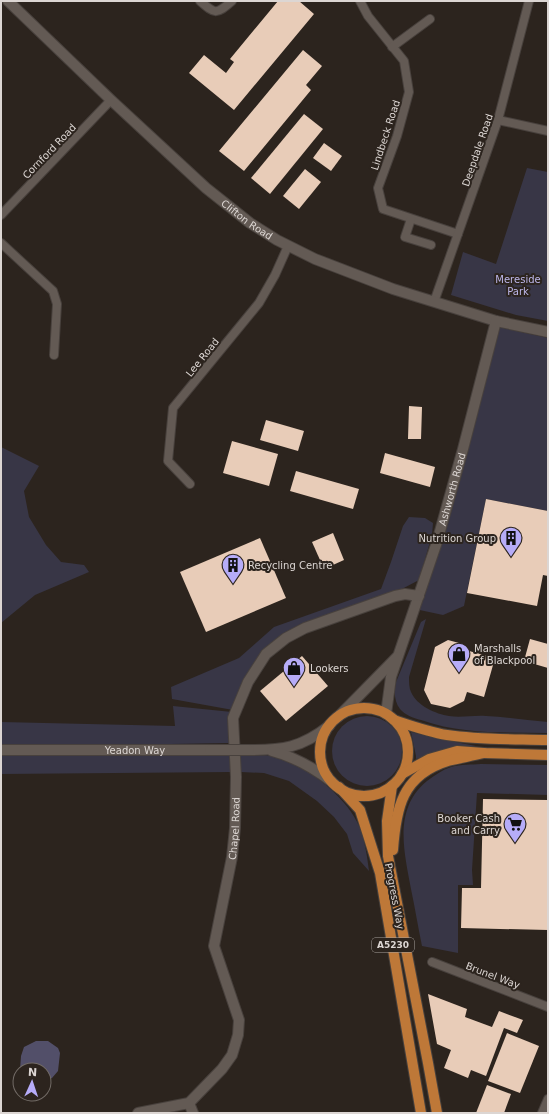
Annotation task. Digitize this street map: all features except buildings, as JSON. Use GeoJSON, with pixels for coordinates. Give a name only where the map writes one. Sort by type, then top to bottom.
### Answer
{"type":"FeatureCollection","features":[{"type":"Feature","properties":{"kind":"main road","name":"A5230"},"geometry":{"type":"LineString","coordinates":[[390,717],[403,732],[408,746],[408,761],[402,774],[392,786],[380,793],[366,796],[352,794],[336,785],[324,769],[321,754],[322,740],[329,726],[339,716],[362,708],[373,709],[421,730],[447,735],[548,740]]}},
{"type":"Feature","properties":{"kind":"main road","name":"A5230"},"geometry":{"type":"LineString","coordinates":[[402,774],[428,759],[457,751],[548,755]]}},
{"type":"Feature","properties":{"kind":"main road","name":"A5230"},"geometry":{"type":"LineString","coordinates":[[392,872],[394,832],[403,795],[423,775],[439,765],[484,753]]}},
{"type":"Feature","properties":{"kind":"main road","name":"Progress Way"},"geometry":{"type":"LineString","coordinates":[[336,785],[360,810],[380,873],[421,1113]]}},
{"type":"Feature","properties":{"kind":"main road","name":"Progress Way"},"geometry":{"type":"LineString","coordinates":[[392,786],[386,821],[388,856],[437,1113]]}},
{"type":"Feature","properties":{"kind":"street","name":"Clifton Road"},"geometry":{"type":"LineString","coordinates":[[8,1],[112,100],[221,200],[250,223],[288,246],[348,272],[434,302],[496,321],[548,332]]}},
{"type":"Feature","properties":{"kind":"street"},"geometry":{"type":"LineString","coordinates":[[200,1],[209,9],[216,12],[220,12],[232,1]]}},
{"type":"Feature","properties":{"kind":"street","name":"Lindbeck Road"},"geometry":{"type":"LineString","coordinates":[[360,1],[368,16],[404,61],[409,92],[397,136],[378,188],[383,209],[458,234]]}},
{"type":"Feature","properties":{"kind":"street","name":"Deepdale Road"},"geometry":{"type":"LineString","coordinates":[[434,302],[498,120],[529,1]]}},
{"type":"Feature","properties":{"kind":"street"},"geometry":{"type":"LineString","coordinates":[[392,47],[430,19]]}},
{"type":"Feature","properties":{"kind":"street","name":"Cornford Road"},"geometry":{"type":"LineString","coordinates":[[1,215],[112,100]]}},
{"type":"Feature","properties":{"kind":"street"},"geometry":{"type":"LineString","coordinates":[[498,120],[548,131]]}},
{"type":"Feature","properties":{"kind":"street"},"geometry":{"type":"LineString","coordinates":[[411,219],[405,237],[431,246]]}},
{"type":"Feature","properties":{"kind":"street"},"geometry":{"type":"LineString","coordinates":[[1,243],[53,291],[57,304],[54,355]]}},
{"type":"Feature","properties":{"kind":"street","name":"Lee Road"},"geometry":{"type":"LineString","coordinates":[[190,484],[168,461],[173,408],[260,303],[288,246]]}},
{"type":"Feature","properties":{"kind":"street","name":"Ashworth Road"},"geometry":{"type":"LineString","coordinates":[[390,717],[392,677],[430,566],[496,321]]}},
{"type":"Feature","properties":{"kind":"street","name":"Chapel Road"},"geometry":{"type":"LineString","coordinates":[[189,1103],[222,1069],[232,1055],[238,1035],[239,1020],[214,946],[232,857],[234,835],[236,777],[233,718],[248,682],[266,654],[281,641],[305,628],[395,596],[405,594],[419,596]]}},
{"type":"Feature","properties":{"kind":"street","name":"Ashworth Road"},"geometry":{"type":"LineString","coordinates":[[339,716],[400,654]]}},
{"type":"Feature","properties":{"kind":"street","name":"Yeadon Way"},"geometry":{"type":"LineString","coordinates":[[1,750],[268,750],[287,748],[306,741],[316,736],[329,726]]}},
{"type":"Feature","properties":{"kind":"street","name":"Yeadon Way"},"geometry":{"type":"LineString","coordinates":[[268,750],[297,760],[315,770],[336,785]]}},
{"type":"Feature","properties":{"kind":"street","name":"Brunel Way"},"geometry":{"type":"LineString","coordinates":[[432,962],[548,1006]]}},
{"type":"Feature","properties":{"kind":"street"},"geometry":{"type":"LineString","coordinates":[[542,1113],[548,1100]]}},
{"type":"Feature","properties":{"kind":"street"},"geometry":{"type":"LineString","coordinates":[[138,1113],[189,1103],[193,1113]]}},
{"type":"Feature","properties":{"kind":"green space","name":"Mereside Park"},"geometry":{"type":"Polygon","coordinates":[[[527,168],[548,172],[548,321],[516,315],[451,295],[463,252],[496,264],[527,168]]]}},
{"type":"Feature","properties":{"kind":"green space"},"geometry":{"type":"Polygon","coordinates":[[[495,326],[548,338],[548,511],[486,499],[464,606],[443,615],[415,609],[495,326]]]}},
{"type":"Feature","properties":{"kind":"green space"},"geometry":{"type":"Polygon","coordinates":[[[1,447],[39,466],[24,491],[29,517],[46,545],[61,562],[84,565],[89,572],[35,595],[1,623],[1,447]]]}},
{"type":"Feature","properties":{"kind":"green space"},"geometry":{"type":"Polygon","coordinates":[[[409,517],[425,518],[433,523],[432,535],[419,580],[400,590],[274,643],[233,710],[172,699],[171,687],[239,658],[274,627],[381,589],[403,526],[409,517]]]}},
{"type":"Feature","properties":{"kind":"green space"},"geometry":{"type":"Polygon","coordinates":[[[426,619],[409,677],[410,690],[414,697],[422,705],[433,711],[449,716],[494,716],[548,722],[548,733],[484,732],[453,728],[415,718],[402,711],[398,706],[396,699],[396,682],[421,622],[426,619]]]}},
{"type":"Feature","properties":{"kind":"green space"},"geometry":{"type":"Polygon","coordinates":[[[173,706],[232,712],[230,743],[1,744],[1,722],[175,726],[173,706]]]}},
{"type":"Feature","properties":{"kind":"green space"},"geometry":{"type":"Polygon","coordinates":[[[367,716],[386,722],[396,732],[402,751],[396,770],[386,780],[367,786],[348,780],[338,770],[332,751],[338,732],[348,722],[367,716]]]}},
{"type":"Feature","properties":{"kind":"green space"},"geometry":{"type":"Polygon","coordinates":[[[411,732],[476,746],[451,748],[416,759],[411,732]]]}},
{"type":"Feature","properties":{"kind":"green space"},"geometry":{"type":"Polygon","coordinates":[[[263,755],[276,757],[300,767],[324,784],[345,804],[359,826],[367,854],[369,871],[353,853],[347,834],[334,817],[317,801],[289,781],[264,773],[241,772],[239,756],[263,755]]]}},
{"type":"Feature","properties":{"kind":"green space"},"geometry":{"type":"Polygon","coordinates":[[[1,756],[230,756],[231,772],[1,774],[1,756]]]}},
{"type":"Feature","properties":{"kind":"green space"},"geometry":{"type":"Polygon","coordinates":[[[481,764],[548,765],[548,795],[477,793],[472,870],[473,885],[458,885],[458,953],[422,946],[408,875],[404,846],[405,817],[409,804],[416,792],[427,781],[442,771],[455,766],[481,764]]]}},
{"type":"Feature","properties":{"kind":"shaded area"},"geometry":{"type":"Polygon","coordinates":[[[36,1041],[48,1041],[58,1048],[60,1053],[58,1071],[52,1078],[52,1062],[21,1062],[24,1047],[36,1041]]]}},
{"type":"Feature","properties":{"kind":"place","name":"Nutrition Group"},"geometry":{"type":"Point","coordinates":[511,558]}},
{"type":"Feature","properties":{"kind":"place","name":"Recycling Centre"},"geometry":{"type":"Point","coordinates":[233,584]}},
{"type":"Feature","properties":{"kind":"place","name":"Marshalls of Blackpool"},"geometry":{"type":"Point","coordinates":[459,674]}},
{"type":"Feature","properties":{"kind":"place","name":"Lookers"},"geometry":{"type":"Point","coordinates":[294,688]}},
{"type":"Feature","properties":{"kind":"place","name":"Booker Cash and Carry"},"geometry":{"type":"Point","coordinates":[515,844]}}]}
